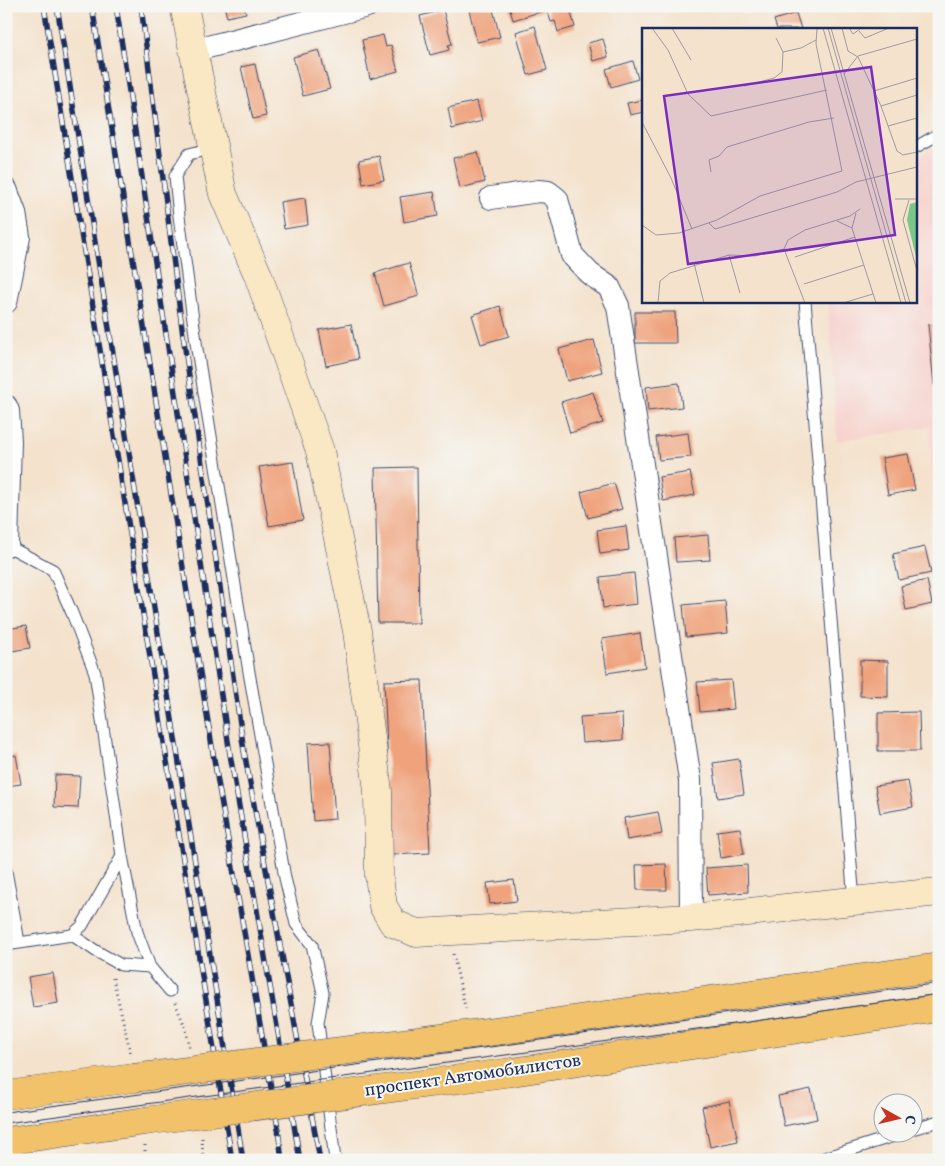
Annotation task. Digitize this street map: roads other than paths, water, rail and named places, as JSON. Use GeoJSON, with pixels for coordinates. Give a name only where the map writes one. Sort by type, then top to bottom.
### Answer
{"type":"FeatureCollection","features":[{"type":"Feature","properties":{"kind":"main road"},"geometry":{"type":"LineString","coordinates":[[6,1095],[132,1067],[503,1030],[939,967]]}},
{"type":"Feature","properties":{"kind":"main road","name":"проспект Автомобилистов"},"geometry":{"type":"LineString","coordinates":[[6,1141],[145,1130],[512,1072],[935,1014]]}},
{"type":"Feature","properties":{"kind":"street"},"geometry":{"type":"LineString","coordinates":[[184,6],[223,194],[258,275],[320,451],[357,630],[378,791],[379,876],[383,906],[393,923],[416,933],[691,918],[939,892]]}},
{"type":"Feature","properties":{"kind":"street"},"geometry":{"type":"LineString","coordinates":[[192,51],[367,6]]}},
{"type":"Feature","properties":{"kind":"street"},"geometry":{"type":"LineString","coordinates":[[6,189],[15,213],[6,302]]}},
{"type":"Feature","properties":{"kind":"street"},"geometry":{"type":"LineString","coordinates":[[491,198],[539,191],[548,192],[557,199],[572,255],[590,274],[609,287],[618,306],[690,780],[691,918]]}},
{"type":"Feature","properties":{"kind":"street"},"geometry":{"type":"LineString","coordinates":[[6,406],[10,441],[7,545]]}},
{"type":"Feature","properties":{"kind":"lane"},"geometry":{"type":"LineString","coordinates":[[918,146],[939,134]]}},
{"type":"Feature","properties":{"kind":"lane"},"geometry":{"type":"LineString","coordinates":[[213,148],[189,154],[175,176],[178,216],[197,349],[249,672],[285,878],[296,924],[312,945],[323,993],[318,1023],[335,1160]]}},
{"type":"Feature","properties":{"kind":"lane"},"geometry":{"type":"LineString","coordinates":[[805,302],[854,901]]}},
{"type":"Feature","properties":{"kind":"lane"},"geometry":{"type":"LineString","coordinates":[[7,545],[53,570],[95,673],[122,856],[137,932],[150,967],[170,991]]}},
{"type":"Feature","properties":{"kind":"lane"},"geometry":{"type":"LineString","coordinates":[[6,945],[72,935],[82,926],[122,856]]}},
{"type":"Feature","properties":{"kind":"lane"},"geometry":{"type":"LineString","coordinates":[[6,871],[19,942]]}},
{"type":"Feature","properties":{"kind":"lane"},"geometry":{"type":"LineString","coordinates":[[72,935],[121,965],[150,967]]}},
{"type":"Feature","properties":{"kind":"lane"},"geometry":{"type":"LineString","coordinates":[[922,1126],[939,1121]]}},
{"type":"Feature","properties":{"kind":"lane"},"geometry":{"type":"LineString","coordinates":[[818,1160],[872,1143]]}},
{"type":"Feature","properties":{"kind":"tram line"},"geometry":{"type":"LineString","coordinates":[[6,1112],[505,1045],[939,983]]}},
{"type":"Feature","properties":{"kind":"tram line"},"geometry":{"type":"LineString","coordinates":[[6,1123],[748,1022],[939,994]]}},
{"type":"Feature","properties":{"kind":"railway"},"geometry":{"type":"LineString","coordinates":[[44,6],[232,1160]]}},
{"type":"Feature","properties":{"kind":"railway"},"geometry":{"type":"LineString","coordinates":[[57,6],[243,1160]]}},
{"type":"Feature","properties":{"kind":"railway"},"geometry":{"type":"LineString","coordinates":[[92,6],[214,759],[282,1160]]}},
{"type":"Feature","properties":{"kind":"railway"},"geometry":{"type":"LineString","coordinates":[[116,6],[230,754],[300,1160]]}},
{"type":"Feature","properties":{"kind":"railway"},"geometry":{"type":"LineString","coordinates":[[141,6],[182,328],[244,751],[320,1160]]}}]}
